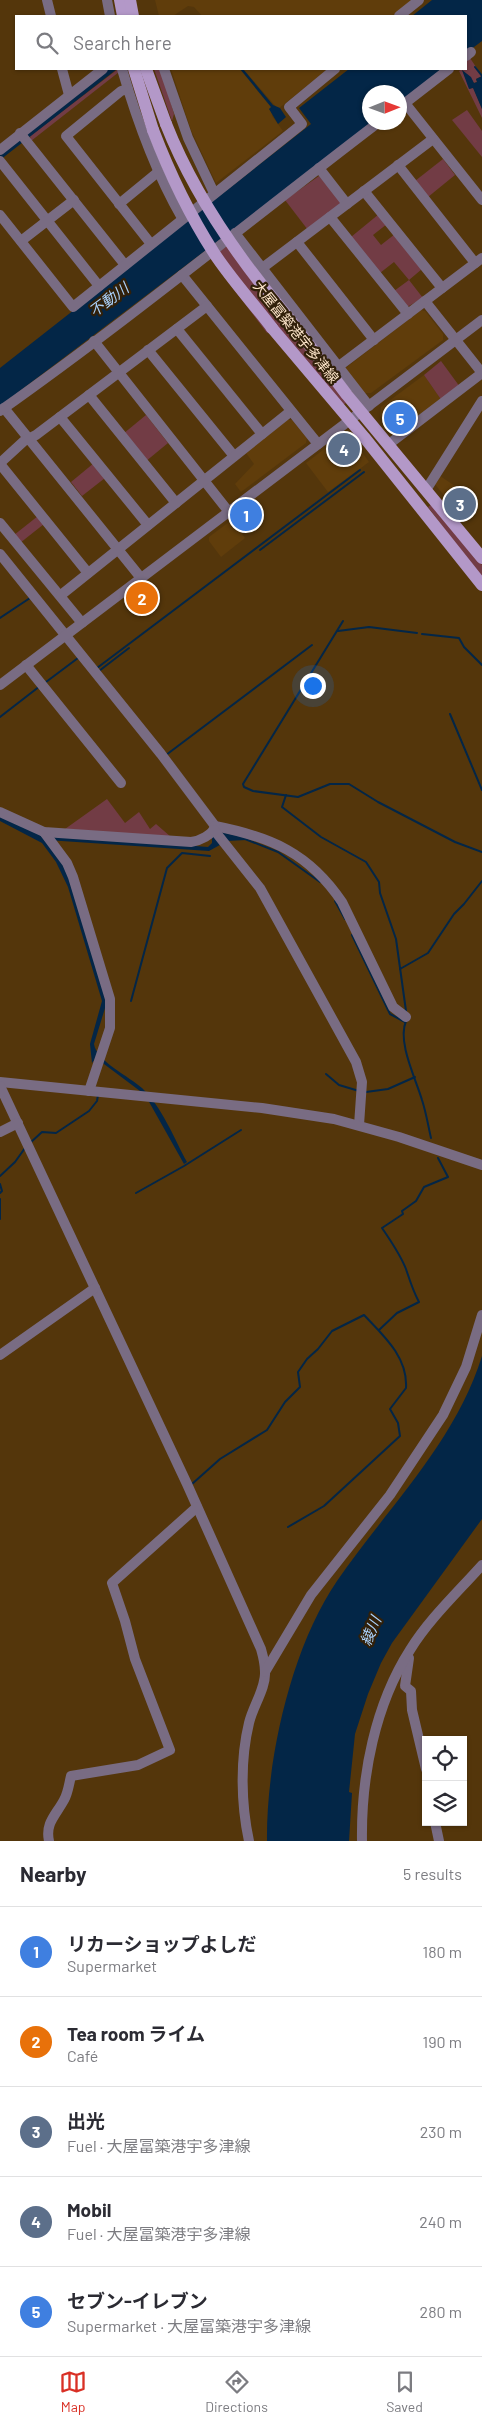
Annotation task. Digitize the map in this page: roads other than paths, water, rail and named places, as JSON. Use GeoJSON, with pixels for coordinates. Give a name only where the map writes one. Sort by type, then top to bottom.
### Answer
{"type":"FeatureCollection","features":[{"type":"Feature","properties":{"kind":"main road"},"geometry":{"type":"LineString","coordinates":[[120,0],[123,15]]}},
{"type":"Feature","properties":{"kind":"main road"},"geometry":{"type":"LineString","coordinates":[[130,0],[133,15]]}},
{"type":"Feature","properties":{"kind":"main road","name":"大屋冨築港宇多津線"},"geometry":{"type":"LineString","coordinates":[[134,70],[153,130],[171,176],[215,254],[272,328],[350,420],[482,585]]}},
{"type":"Feature","properties":{"kind":"main road","name":"大屋冨築港宇多津線"},"geometry":{"type":"LineString","coordinates":[[146,70],[175,147],[207,208],[256,280],[365,409],[389,444],[482,558]]}},
{"type":"Feature","properties":{"kind":"main road"},"geometry":{"type":"LineString","coordinates":[[417,505],[426,490]]}},
{"type":"Feature","properties":{"kind":"street"},"geometry":{"type":"LineString","coordinates":[[47,0],[51,15]]}},
{"type":"Feature","properties":{"kind":"street"},"geometry":{"type":"LineString","coordinates":[[107,0],[110,15]]}},
{"type":"Feature","properties":{"kind":"street"},"geometry":{"type":"LineString","coordinates":[[400,15],[419,0]]}},
{"type":"Feature","properties":{"kind":"street"},"geometry":{"type":"LineString","coordinates":[[62,70],[69,95]]}},
{"type":"Feature","properties":{"kind":"street"},"geometry":{"type":"LineString","coordinates":[[0,150],[23,136],[101,70]]}},
{"type":"Feature","properties":{"kind":"street"},"geometry":{"type":"LineString","coordinates":[[122,70],[138,122],[158,172],[182,218]]}},
{"type":"Feature","properties":{"kind":"street"},"geometry":{"type":"LineString","coordinates":[[164,70],[188,138],[214,193]]}},
{"type":"Feature","properties":{"kind":"street"},"geometry":{"type":"LineString","coordinates":[[0,215],[73,306],[302,124],[289,107],[334,70]]}},
{"type":"Feature","properties":{"kind":"street"},"geometry":{"type":"LineString","coordinates":[[407,101],[448,70]]}},
{"type":"Feature","properties":{"kind":"street"},"geometry":{"type":"LineString","coordinates":[[128,89],[121,91],[66,136],[151,244]]}},
{"type":"Feature","properties":{"kind":"street"},"geometry":{"type":"LineString","coordinates":[[407,110],[433,139],[482,200]]}},
{"type":"Feature","properties":{"kind":"street"},"geometry":{"type":"LineString","coordinates":[[141,578],[30,439],[2,409],[182,275],[369,130]]}},
{"type":"Feature","properties":{"kind":"street"},"geometry":{"type":"LineString","coordinates":[[23,136],[125,265]]}},
{"type":"Feature","properties":{"kind":"street"},"geometry":{"type":"LineString","coordinates":[[261,269],[433,139]]}},
{"type":"Feature","properties":{"kind":"street"},"geometry":{"type":"LineString","coordinates":[[0,161],[99,286]]}},
{"type":"Feature","properties":{"kind":"street"},"geometry":{"type":"LineString","coordinates":[[339,366],[479,260],[398,165]]}},
{"type":"Feature","properties":{"kind":"street"},"geometry":{"type":"LineString","coordinates":[[319,168],[347,204]]}},
{"type":"Feature","properties":{"kind":"street"},"geometry":{"type":"LineString","coordinates":[[119,204],[158,172]]}},
{"type":"Feature","properties":{"kind":"street"},"geometry":{"type":"LineString","coordinates":[[364,191],[442,288]]}},
{"type":"Feature","properties":{"kind":"street"},"geometry":{"type":"LineString","coordinates":[[21,241],[74,200]]}},
{"type":"Feature","properties":{"kind":"street"},"geometry":{"type":"LineString","coordinates":[[330,217],[408,314]]}},
{"type":"Feature","properties":{"kind":"street"},"geometry":{"type":"LineString","coordinates":[[235,233],[261,269],[339,366],[365,409]]}},
{"type":"Feature","properties":{"kind":"street"},"geometry":{"type":"LineString","coordinates":[[296,242],[374,340]]}},
{"type":"Feature","properties":{"kind":"street"},"geometry":{"type":"LineString","coordinates":[[182,275],[318,444]]}},
{"type":"Feature","properties":{"kind":"street"},"geometry":{"type":"LineString","coordinates":[[389,444],[482,373],[425,301]]}},
{"type":"Feature","properties":{"kind":"street"},"geometry":{"type":"LineString","coordinates":[[88,573],[0,463],[24,441],[30,439],[60,417],[207,306]]}},
{"type":"Feature","properties":{"kind":"street"},"geometry":{"type":"LineString","coordinates":[[0,685],[482,320]]}},
{"type":"Feature","properties":{"kind":"street"},"geometry":{"type":"LineString","coordinates":[[177,329],[262,434]]}},
{"type":"Feature","properties":{"kind":"street"},"geometry":{"type":"LineString","coordinates":[[94,341],[229,512]]}},
{"type":"Feature","properties":{"kind":"street"},"geometry":{"type":"LineString","coordinates":[[148,350],[234,456]]}},
{"type":"Feature","properties":{"kind":"street"},"geometry":{"type":"LineString","coordinates":[[89,395],[176,503]]}},
{"type":"Feature","properties":{"kind":"street"},"geometry":{"type":"LineString","coordinates":[[426,490],[482,400]]}},
{"type":"Feature","properties":{"kind":"street"},"geometry":{"type":"LineString","coordinates":[[60,595],[291,411]]}},
{"type":"Feature","properties":{"kind":"street"},"geometry":{"type":"LineString","coordinates":[[60,417],[148,525]]}},
{"type":"Feature","properties":{"kind":"street"},"geometry":{"type":"LineString","coordinates":[[0,523],[82,623]]}},
{"type":"Feature","properties":{"kind":"street"},"geometry":{"type":"LineString","coordinates":[[0,554],[161,754],[224,843],[260,888],[356,1062],[362,1091],[359,1125]]}},
{"type":"Feature","properties":{"kind":"street"},"geometry":{"type":"LineString","coordinates":[[26,665],[121,783]]}},
{"type":"Feature","properties":{"kind":"street"},"geometry":{"type":"LineString","coordinates":[[0,812],[47,836],[191,842],[197,841],[215,830],[248,833],[275,843],[306,863],[328,883],[342,902],[393,1007],[406,1017]]}},
{"type":"Feature","properties":{"kind":"street"},"geometry":{"type":"LineString","coordinates":[[47,836],[67,863],[73,877],[110,999],[110,1028],[89,1091]]}},
{"type":"Feature","properties":{"kind":"street"},"geometry":{"type":"LineString","coordinates":[[0,1082],[262,1108],[334,1119],[359,1125],[482,1165]]}},
{"type":"Feature","properties":{"kind":"street"},"geometry":{"type":"LineString","coordinates":[[0,1086],[257,1637],[265,1672]]}},
{"type":"Feature","properties":{"kind":"street"},"geometry":{"type":"LineString","coordinates":[[0,1132],[18,1123]]}},
{"type":"Feature","properties":{"kind":"street"},"geometry":{"type":"LineString","coordinates":[[468,1160],[482,1160]]}},
{"type":"Feature","properties":{"kind":"street"},"geometry":{"type":"LineString","coordinates":[[0,1355],[95,1288]]}},
{"type":"Feature","properties":{"kind":"street"},"geometry":{"type":"LineString","coordinates":[[249,1841],[244,1787],[245,1751],[249,1723],[265,1672],[311,1595],[390,1495],[443,1415],[466,1367],[482,1315]]}},
{"type":"Feature","properties":{"kind":"street"},"geometry":{"type":"LineString","coordinates":[[49,1841],[48,1824],[65,1799],[71,1776],[138,1765],[170,1750],[135,1659],[112,1583],[197,1506]]}},
{"type":"Feature","properties":{"kind":"street"},"geometry":{"type":"LineString","coordinates":[[362,1841],[366,1780],[375,1731],[392,1685],[410,1650],[482,1565]]}},
{"type":"Feature","properties":{"kind":"street"},"geometry":{"type":"LineString","coordinates":[[410,1650],[405,1686],[411,1692],[412,1710],[422,1752]]}},
{"type":"Feature","properties":{"kind":"street"},"geometry":{"type":"LineString","coordinates":[[436,1826],[439,1841]]}},
{"type":"Feature","properties":{"kind":"water"},"geometry":{"type":"Polygon","coordinates":[[[432,0],[482,0],[482,41],[467,52],[467,15],[413,15],[432,0]]]}},
{"type":"Feature","properties":{"kind":"water"},"geometry":{"type":"Polygon","coordinates":[[[106,70],[116,70],[0,160],[0,155],[106,70]]]}},
{"type":"Feature","properties":{"kind":"water"},"geometry":{"type":"Polygon","coordinates":[[[241,70],[244,70],[273,105],[280,108],[286,117],[278,124],[269,109],[271,107],[241,70]]]}},
{"type":"Feature","properties":{"kind":"water","name":"不動川"},"geometry":{"type":"Polygon","coordinates":[[[348,70],[443,70],[407,98],[407,85],[362,85],[362,130],[365,130],[0,406],[0,368],[311,124],[299,108],[348,70]]]}},
{"type":"Feature","properties":{"kind":"water"},"geometry":{"type":"Polygon","coordinates":[[[462,70],[471,77],[474,83],[477,82],[476,79],[482,76],[482,109],[473,88],[469,89],[462,70]]]}},
{"type":"Feature","properties":{"kind":"water"},"geometry":{"type":"Polygon","coordinates":[[[0,815],[39,834],[208,847],[212,843],[212,837],[222,832],[246,838],[246,840],[227,841],[209,851],[47,840],[64,863],[105,997],[105,1008],[94,1044],[96,1050],[114,1068],[142,1088],[156,1104],[187,1162],[184,1164],[148,1100],[140,1091],[96,1058],[92,1063],[90,1044],[102,1001],[68,887],[56,862],[42,843],[0,821],[0,815]]]}},
{"type":"Feature","properties":{"kind":"water","name":"綾川"},"geometry":{"type":"Polygon","coordinates":[[[482,1356],[482,1519],[392,1643],[368,1694],[355,1734],[349,1792],[352,1793],[349,1841],[267,1841],[271,1776],[277,1741],[284,1706],[294,1672],[307,1639],[321,1608],[337,1581],[438,1446],[470,1388],[482,1356]]]}},
{"type":"Feature","properties":{"kind":"waterway"},"geometry":{"type":"LineString","coordinates":[[475,67],[482,76]]}},
{"type":"Feature","properties":{"kind":"waterway"},"geometry":{"type":"LineString","coordinates":[[97,668],[360,470]]}},
{"type":"Feature","properties":{"kind":"waterway"},"geometry":{"type":"LineString","coordinates":[[260,550],[364,472]]}},
{"type":"Feature","properties":{"kind":"waterway"},"geometry":{"type":"LineString","coordinates":[[0,618],[30,598]]}},
{"type":"Feature","properties":{"kind":"waterway"},"geometry":{"type":"LineString","coordinates":[[343,621],[243,784],[244,787],[253,791],[298,797],[330,784],[349,784],[378,802],[455,842],[482,852]]}},
{"type":"Feature","properties":{"kind":"waterway"},"geometry":{"type":"LineString","coordinates":[[338,631],[369,627],[417,633]]}},
{"type":"Feature","properties":{"kind":"waterway"},"geometry":{"type":"LineString","coordinates":[[422,634],[459,638],[464,647],[482,665]]}},
{"type":"Feature","properties":{"kind":"waterway"},"geometry":{"type":"LineString","coordinates":[[166,755],[312,645]]}},
{"type":"Feature","properties":{"kind":"waterway"},"geometry":{"type":"LineString","coordinates":[[99,671],[129,648]]}},
{"type":"Feature","properties":{"kind":"waterway"},"geometry":{"type":"LineString","coordinates":[[46,682],[78,658]]}},
{"type":"Feature","properties":{"kind":"waterway"},"geometry":{"type":"LineString","coordinates":[[0,717],[40,686]]}},
{"type":"Feature","properties":{"kind":"waterway"},"geometry":{"type":"LineString","coordinates":[[450,714],[482,790]]}},
{"type":"Feature","properties":{"kind":"waterway"},"geometry":{"type":"LineString","coordinates":[[286,795],[282,807],[321,837],[366,862],[379,882],[380,893],[396,939],[406,1011]]}},
{"type":"Feature","properties":{"kind":"waterway"},"geometry":{"type":"LineString","coordinates":[[245,839],[278,852],[320,882]]}},
{"type":"Feature","properties":{"kind":"waterway"},"geometry":{"type":"LineString","coordinates":[[131,1001],[167,868],[182,853],[210,856]]}},
{"type":"Feature","properties":{"kind":"waterway"},"geometry":{"type":"LineString","coordinates":[[400,969],[428,953],[454,914],[482,881]]}},
{"type":"Feature","properties":{"kind":"waterway"},"geometry":{"type":"LineString","coordinates":[[335,901],[345,919]]}},
{"type":"Feature","properties":{"kind":"waterway"},"geometry":{"type":"LineString","coordinates":[[352,935],[390,1014],[405,1022]]}},
{"type":"Feature","properties":{"kind":"waterway"},"geometry":{"type":"LineString","coordinates":[[406,1021],[404,1039],[408,1060],[423,1105],[431,1138]]}},
{"type":"Feature","properties":{"kind":"waterway"},"geometry":{"type":"LineString","coordinates":[[326,1074],[339,1085],[359,1091]]}},
{"type":"Feature","properties":{"kind":"waterway"},"geometry":{"type":"LineString","coordinates":[[366,1092],[388,1089],[415,1077]]}},
{"type":"Feature","properties":{"kind":"waterway"},"geometry":{"type":"LineString","coordinates":[[30,1143],[42,1132],[56,1133],[89,1111],[97,1101],[98,1095]]}},
{"type":"Feature","properties":{"kind":"waterway"},"geometry":{"type":"LineString","coordinates":[[136,1193],[184,1166],[241,1130]]}},
{"type":"Feature","properties":{"kind":"waterway"},"geometry":{"type":"LineString","coordinates":[[0,1176],[15,1162],[25,1148]]}},
{"type":"Feature","properties":{"kind":"waterway"},"geometry":{"type":"LineString","coordinates":[[379,1330],[397,1313],[419,1302],[401,1258],[382,1228],[403,1214],[402,1211],[416,1201],[424,1187],[448,1177],[438,1158]]}},
{"type":"Feature","properties":{"kind":"waterway"},"geometry":{"type":"LineString","coordinates":[[0,1184],[2,1191],[0,1193]]}},
{"type":"Feature","properties":{"kind":"waterway"},"geometry":{"type":"LineString","coordinates":[[0,1199],[0,1219]]}},
{"type":"Feature","properties":{"kind":"waterway"},"geometry":{"type":"LineString","coordinates":[[192,1484],[220,1459],[267,1430],[285,1402],[300,1387],[298,1372],[307,1359],[318,1349],[332,1331],[364,1315],[393,1347],[403,1366],[406,1388],[390,1409],[398,1423],[400,1436],[324,1506],[288,1527]]}},
{"type":"Feature","properties":{"kind":"place","name":"セブン-イレブン"},"geometry":{"type":"Point","coordinates":[400,418]}},
{"type":"Feature","properties":{"kind":"place","name":"Mobil"},"geometry":{"type":"Point","coordinates":[344,449]}},
{"type":"Feature","properties":{"kind":"place","name":"出光"},"geometry":{"type":"Point","coordinates":[460,504]}},
{"type":"Feature","properties":{"kind":"place","name":"リカーショップよしだ"},"geometry":{"type":"Point","coordinates":[246,515]}},
{"type":"Feature","properties":{"kind":"place","name":"Tea room ライム"},"geometry":{"type":"Point","coordinates":[142,598]}}]}
